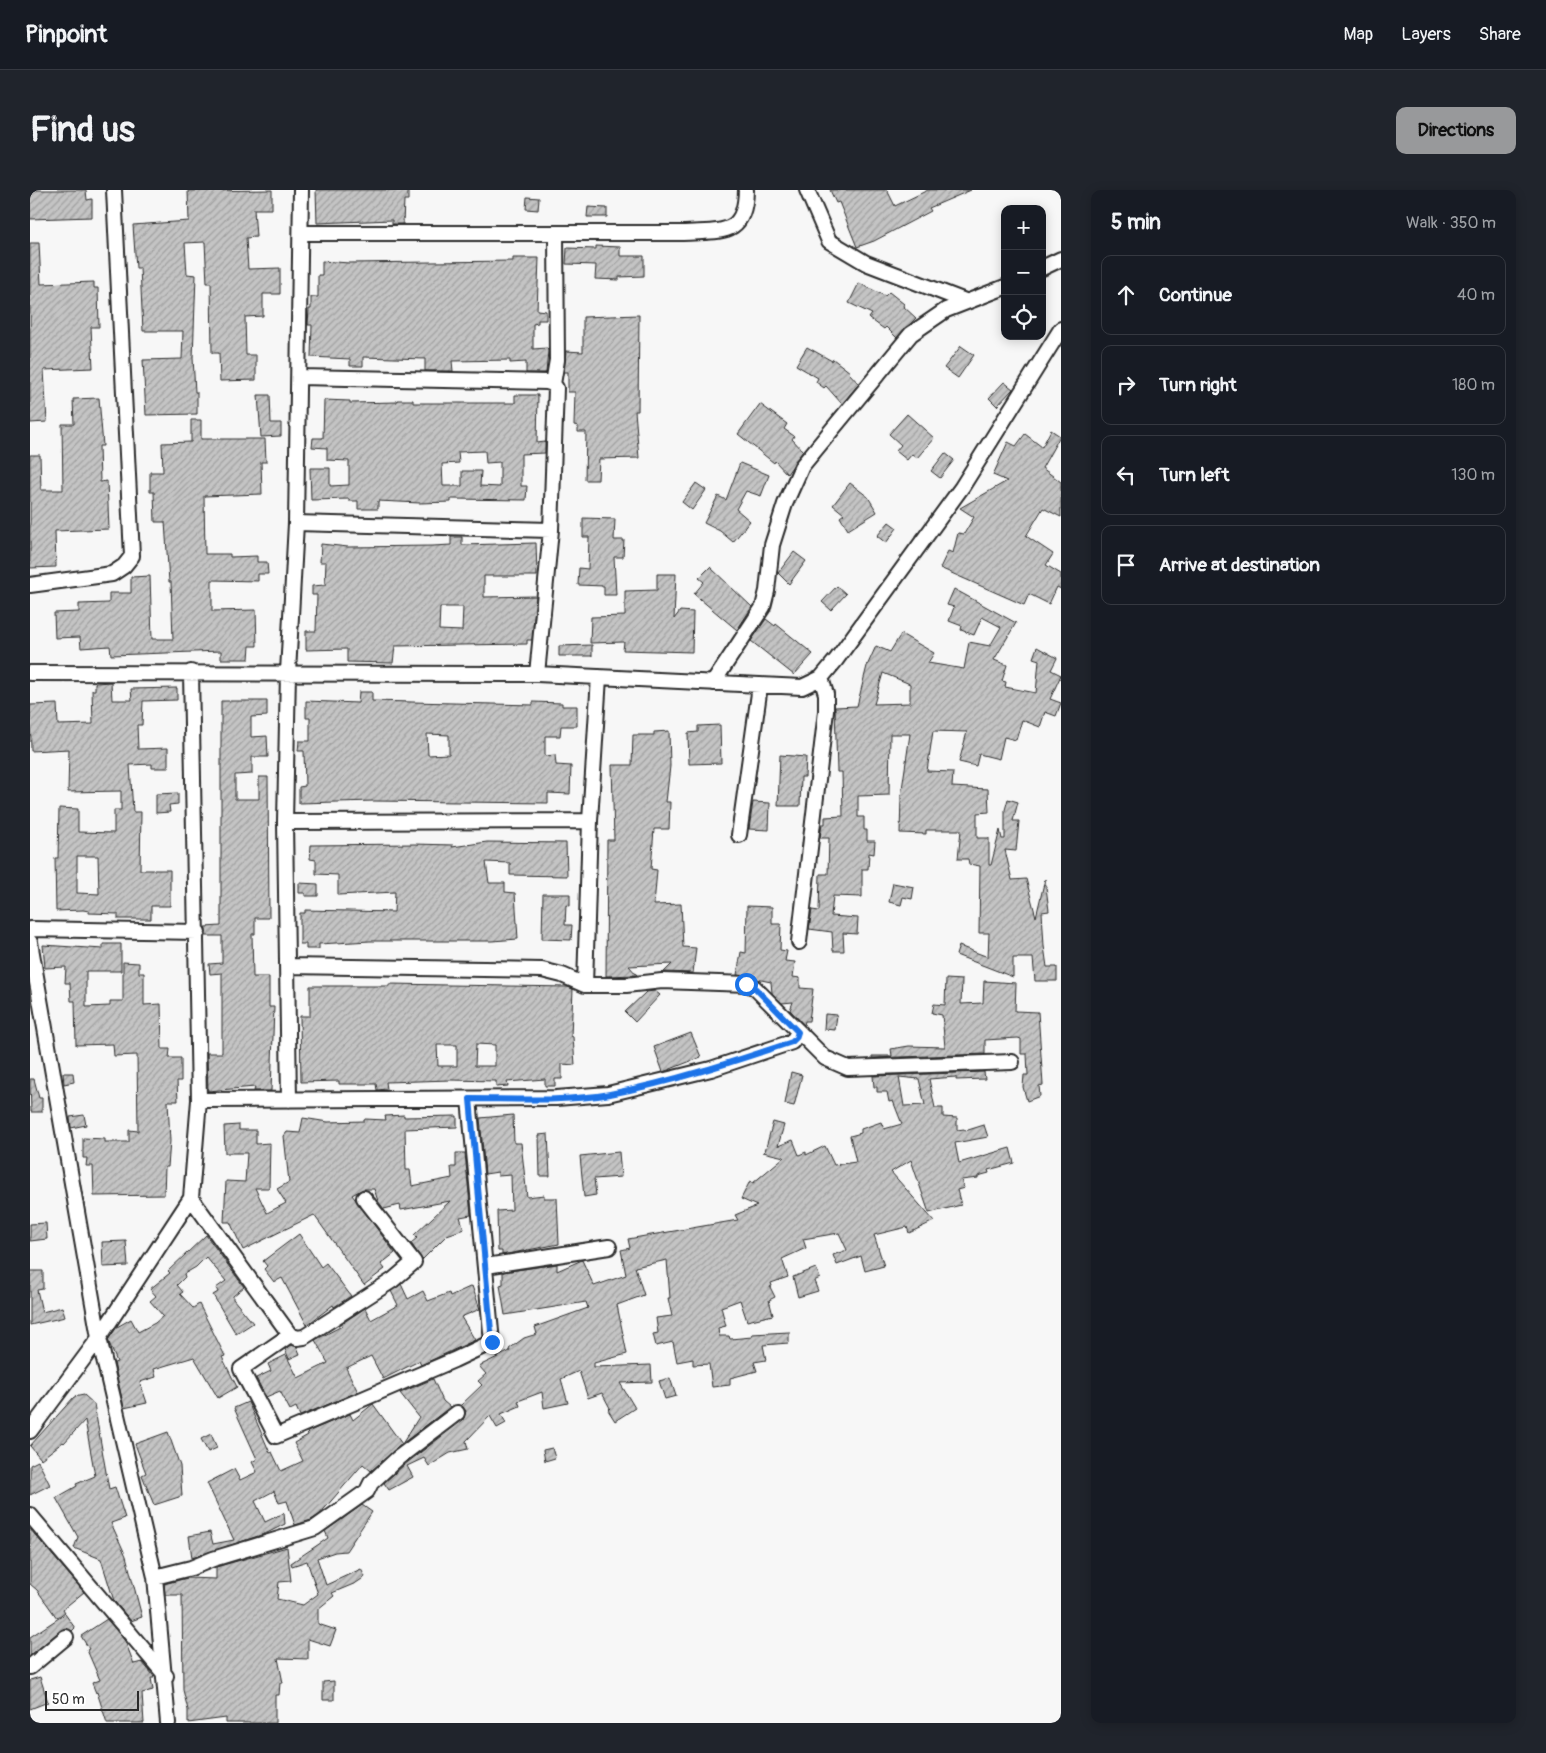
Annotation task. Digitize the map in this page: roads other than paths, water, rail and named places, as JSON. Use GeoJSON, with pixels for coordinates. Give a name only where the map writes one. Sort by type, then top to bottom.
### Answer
{"type":"FeatureCollection","features":[{"type":"Feature","properties":{"kind":"street"},"geometry":{"type":"LineString","coordinates":[[30,585],[112,574],[124,566],[132,556],[114,190]]}},
{"type":"Feature","properties":{"kind":"street"},"geometry":{"type":"LineString","coordinates":[[289,1100],[285,822],[288,672],[296,523],[301,190]]}},
{"type":"Feature","properties":{"kind":"street"},"geometry":{"type":"LineString","coordinates":[[301,233],[682,232],[726,229],[736,224],[742,217],[746,190]]}},
{"type":"Feature","properties":{"kind":"street"},"geometry":{"type":"LineString","coordinates":[[807,190],[828,242],[866,263],[965,301]]}},
{"type":"Feature","properties":{"kind":"street"},"geometry":{"type":"LineString","coordinates":[[553,384],[557,360],[556,232]]}},
{"type":"Feature","properties":{"kind":"street"},"geometry":{"type":"LineString","coordinates":[[1046,266],[1061,259]]}},
{"type":"Feature","properties":{"kind":"street"},"geometry":{"type":"LineString","coordinates":[[713,683],[763,607],[767,590],[772,545],[784,504],[802,466],[911,334],[946,310],[1001,288]]}},
{"type":"Feature","properties":{"kind":"street"},"geometry":{"type":"LineString","coordinates":[[30,673],[288,672],[536,674],[802,687],[821,678],[962,487],[1061,330]]}},
{"type":"Feature","properties":{"kind":"street"},"geometry":{"type":"LineString","coordinates":[[299,377],[548,382],[553,384],[556,388],[551,530],[536,674]]}},
{"type":"Feature","properties":{"kind":"street"},"geometry":{"type":"LineString","coordinates":[[296,523],[551,530]]}},
{"type":"Feature","properties":{"kind":"street"},"geometry":{"type":"LineString","coordinates":[[30,1431],[99,1338],[191,1198],[199,1100],[198,932],[191,672]]}},
{"type":"Feature","properties":{"kind":"street"},"geometry":{"type":"LineString","coordinates":[[585,985],[590,821],[599,677]]}},
{"type":"Feature","properties":{"kind":"street"},"geometry":{"type":"LineString","coordinates":[[799,942],[826,711],[826,694],[821,678]]}},
{"type":"Feature","properties":{"kind":"street"},"geometry":{"type":"LineString","coordinates":[[739,835],[760,686]]}},
{"type":"Feature","properties":{"kind":"street"},"geometry":{"type":"LineString","coordinates":[[285,822],[590,821]]}},
{"type":"Feature","properties":{"kind":"street"},"geometry":{"type":"LineString","coordinates":[[30,929],[198,932]]}},
{"type":"Feature","properties":{"kind":"street"},"geometry":{"type":"LineString","coordinates":[[30,942],[99,1338],[155,1577],[166,1676],[168,1723]]}},
{"type":"Feature","properties":{"kind":"street"},"geometry":{"type":"LineString","coordinates":[[287,966],[542,970],[562,975],[585,985],[626,985],[662,981],[746,984],[755,988],[825,1058],[848,1068],[872,1069],[1012,1062]]}},
{"type":"Feature","properties":{"kind":"street"},"geometry":{"type":"LineString","coordinates":[[199,1100],[556,1098],[608,1094],[711,1069],[792,1042],[798,1032]]}},
{"type":"Feature","properties":{"kind":"street"},"geometry":{"type":"LineString","coordinates":[[290,1334],[241,1369],[276,1436],[492,1342],[470,1099]]}},
{"type":"Feature","properties":{"kind":"street"},"geometry":{"type":"LineString","coordinates":[[191,1198],[290,1334],[297,1338],[304,1337],[393,1280],[414,1262],[364,1198]]}},
{"type":"Feature","properties":{"kind":"street"},"geometry":{"type":"LineString","coordinates":[[486,1266],[609,1247]]}},
{"type":"Feature","properties":{"kind":"street"},"geometry":{"type":"LineString","coordinates":[[155,1577],[191,1568],[213,1559],[315,1528],[367,1491],[371,1483],[398,1458],[457,1413]]}},
{"type":"Feature","properties":{"kind":"street"},"geometry":{"type":"LineString","coordinates":[[30,1515],[166,1676]]}},
{"type":"Feature","properties":{"kind":"street"},"geometry":{"type":"LineString","coordinates":[[30,1667],[66,1637]]}}]}
